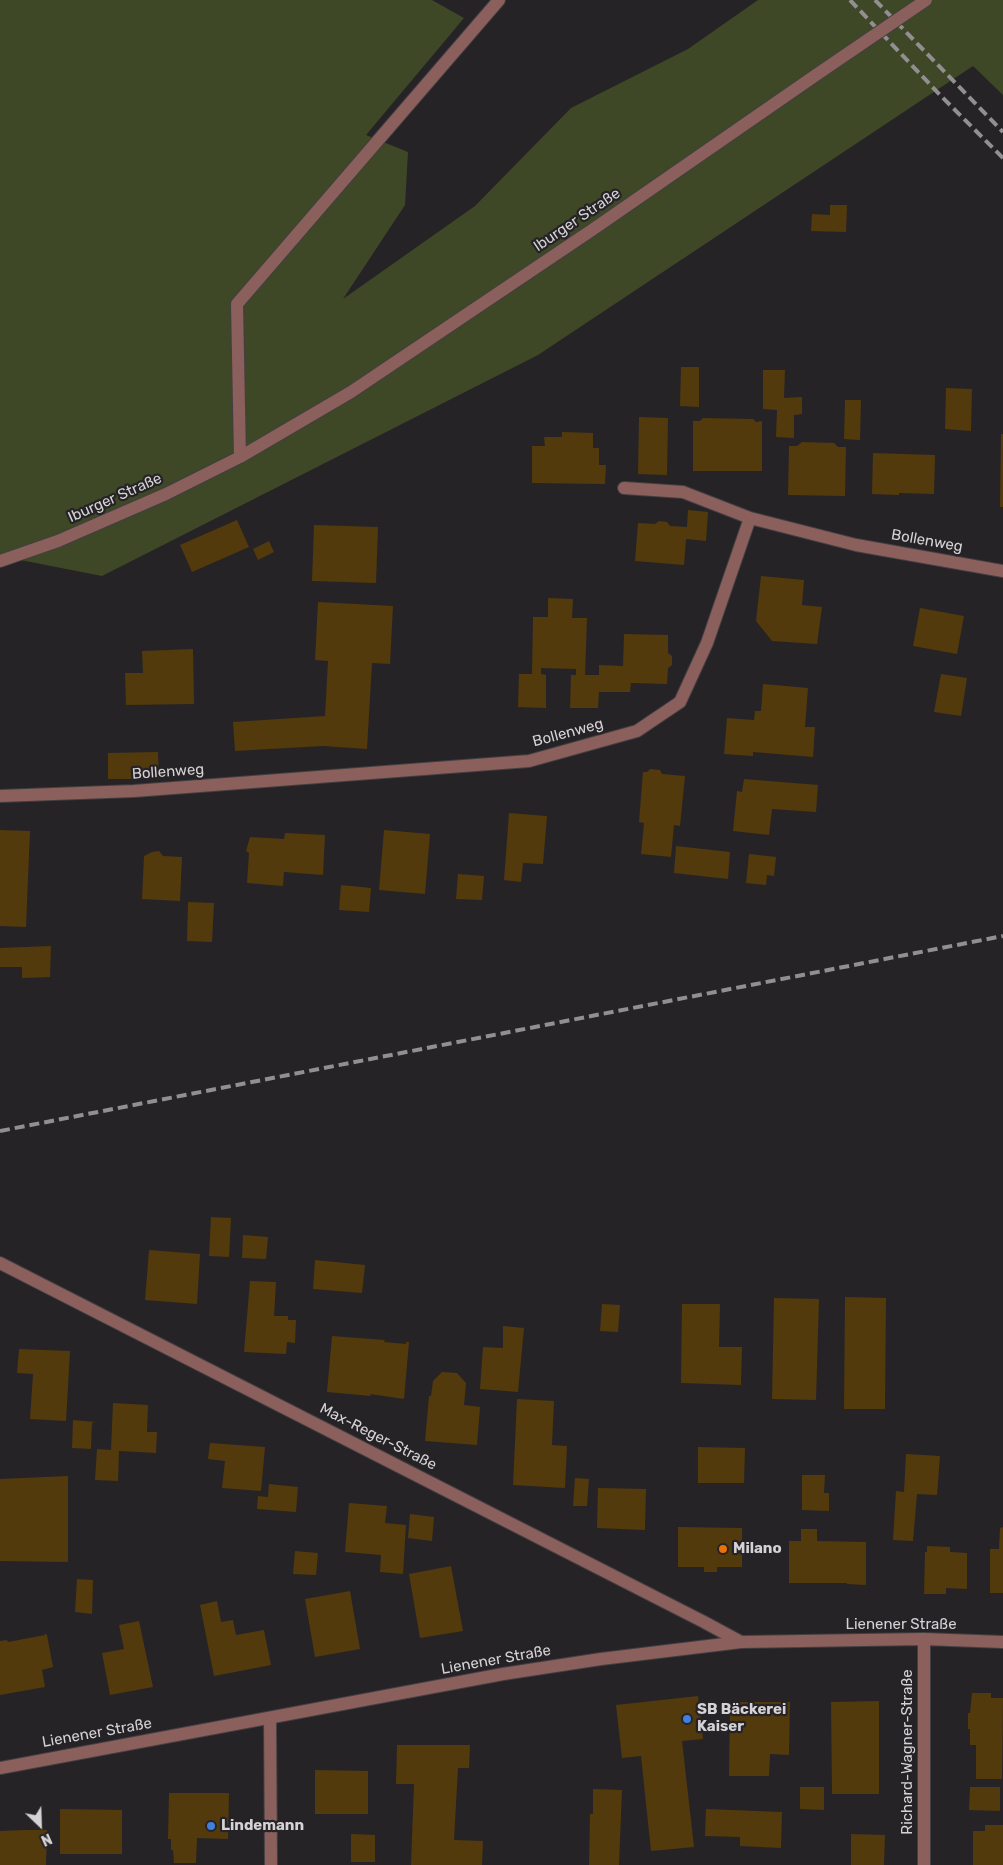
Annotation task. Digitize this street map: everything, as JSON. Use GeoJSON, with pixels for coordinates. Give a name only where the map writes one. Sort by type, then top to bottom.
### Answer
{"type":"FeatureCollection","features":[{"type":"Feature","properties":{"kind":"street"},"geometry":{"type":"LineString","coordinates":[[240,457],[237,304],[499,0]]}},
{"type":"Feature","properties":{"kind":"street","name":"Iburger Straße"},"geometry":{"type":"LineString","coordinates":[[0,561],[67,537],[166,494],[240,457],[351,392],[592,230],[926,0]]}},
{"type":"Feature","properties":{"kind":"street"},"geometry":{"type":"LineString","coordinates":[[624,488],[683,492],[750,518]]}},
{"type":"Feature","properties":{"kind":"street","name":"Bollenweg"},"geometry":{"type":"LineString","coordinates":[[0,796],[134,791],[529,761],[637,731],[680,702],[707,644],[750,518],[856,545],[1003,571]]}},
{"type":"Feature","properties":{"kind":"street","name":"Max-Reger-Straße"},"geometry":{"type":"LineString","coordinates":[[0,1263],[741,1642]]}},
{"type":"Feature","properties":{"kind":"street","name":"Lienener Straße"},"geometry":{"type":"LineString","coordinates":[[0,1768],[503,1674],[601,1659],[741,1642],[924,1639],[1003,1642]]}},
{"type":"Feature","properties":{"kind":"street","name":"Richard-Wagner-Straße"},"geometry":{"type":"LineString","coordinates":[[924,1639],[924,1865]]}},
{"type":"Feature","properties":{"kind":"street"},"geometry":{"type":"LineString","coordinates":[[270,1718],[271,1865]]}},
{"type":"Feature","properties":{"kind":"green space"},"geometry":{"type":"Polygon","coordinates":[[[0,0],[432,0],[464,18],[366,135],[408,152],[405,205],[343,299],[475,206],[571,108],[688,49],[758,0],[1003,0],[1003,95],[973,66],[538,355],[102,576],[0,556],[0,0]]]}},
{"type":"Feature","properties":{"kind":"building"},"geometry":{"type":"Polygon","coordinates":[[[830,205],[847,205],[846,232],[811,231],[812,214],[830,215],[830,205]]]}},
{"type":"Feature","properties":{"kind":"building"},"geometry":{"type":"Polygon","coordinates":[[[681,367],[699,367],[699,407],[680,406],[681,367]]]}},
{"type":"Feature","properties":{"kind":"building"},"geometry":{"type":"Polygon","coordinates":[[[763,370],[785,370],[784,398],[802,397],[802,414],[794,415],[794,438],[776,437],[777,410],[763,409],[763,370]]]}},
{"type":"Feature","properties":{"kind":"building"},"geometry":{"type":"Polygon","coordinates":[[[946,388],[972,389],[971,431],[945,429],[946,388]]]}},
{"type":"Feature","properties":{"kind":"building"},"geometry":{"type":"Polygon","coordinates":[[[845,400],[861,400],[860,440],[844,439],[845,400]]]}},
{"type":"Feature","properties":{"kind":"building"},"geometry":{"type":"Polygon","coordinates":[[[639,417],[668,418],[667,475],[638,474],[639,417]]]}},
{"type":"Feature","properties":{"kind":"building"},"geometry":{"type":"Polygon","coordinates":[[[703,418],[753,419],[756,422],[762,421],[762,471],[693,471],[693,421],[700,421],[703,418]]]}},
{"type":"Feature","properties":{"kind":"building"},"geometry":{"type":"Polygon","coordinates":[[[562,432],[593,433],[593,448],[599,448],[599,465],[606,465],[605,484],[532,483],[532,446],[545,446],[544,437],[562,437],[562,432]]]}},
{"type":"Feature","properties":{"kind":"building"},"geometry":{"type":"Polygon","coordinates":[[[1001,434],[1003,434],[1003,507],[1000,507],[1001,434]]]}},
{"type":"Feature","properties":{"kind":"building"},"geometry":{"type":"Polygon","coordinates":[[[802,442],[834,443],[838,447],[846,447],[845,496],[788,495],[789,446],[797,446],[802,442]]]}},
{"type":"Feature","properties":{"kind":"building"},"geometry":{"type":"Polygon","coordinates":[[[873,453],[935,455],[934,494],[872,494],[873,453]]]}},
{"type":"Feature","properties":{"kind":"building"},"geometry":{"type":"Polygon","coordinates":[[[688,510],[708,512],[706,541],[686,539],[684,565],[635,561],[638,523],[655,524],[659,521],[667,522],[670,526],[687,527],[688,510]]]}},
{"type":"Feature","properties":{"kind":"building"},"geometry":{"type":"Polygon","coordinates":[[[237,520],[249,547],[192,572],[180,545],[237,520]]]}},
{"type":"Feature","properties":{"kind":"building"},"geometry":{"type":"Polygon","coordinates":[[[314,525],[378,527],[376,583],[312,581],[314,525]]]}},
{"type":"Feature","properties":{"kind":"building"},"geometry":{"type":"Polygon","coordinates":[[[269,541],[274,552],[258,560],[253,549],[269,541]]]}},
{"type":"Feature","properties":{"kind":"building"},"geometry":{"type":"Polygon","coordinates":[[[761,576],[804,580],[802,605],[822,607],[817,644],[772,641],[756,621],[761,576]]]}},
{"type":"Feature","properties":{"kind":"building"},"geometry":{"type":"Polygon","coordinates":[[[548,598],[573,599],[572,618],[587,618],[585,675],[599,675],[599,665],[623,666],[624,634],[668,635],[668,653],[672,656],[672,665],[668,668],[667,684],[631,683],[630,692],[599,692],[598,708],[570,708],[571,675],[576,675],[576,669],[541,668],[541,674],[546,675],[546,708],[518,707],[519,674],[532,674],[533,617],[548,617],[548,598]]]}},
{"type":"Feature","properties":{"kind":"building"},"geometry":{"type":"Polygon","coordinates":[[[318,602],[393,606],[390,664],[372,663],[367,749],[323,746],[235,751],[233,722],[325,716],[328,661],[315,660],[318,602]]]}},
{"type":"Feature","properties":{"kind":"building"},"geometry":{"type":"Polygon","coordinates":[[[920,608],[964,616],[957,654],[913,646],[920,608]]]}},
{"type":"Feature","properties":{"kind":"building"},"geometry":{"type":"Polygon","coordinates":[[[193,649],[194,704],[126,705],[125,673],[143,673],[142,651],[193,649]]]}},
{"type":"Feature","properties":{"kind":"building"},"geometry":{"type":"Polygon","coordinates":[[[941,674],[967,678],[961,716],[934,712],[941,674]]]}},
{"type":"Feature","properties":{"kind":"building"},"geometry":{"type":"Polygon","coordinates":[[[763,684],[808,688],[805,727],[815,727],[813,757],[753,752],[753,756],[724,754],[727,718],[754,720],[755,711],[761,711],[763,684]]]}},
{"type":"Feature","properties":{"kind":"building"},"geometry":{"type":"Polygon","coordinates":[[[158,752],[159,779],[108,779],[108,753],[158,752]]]}},
{"type":"Feature","properties":{"kind":"building"},"geometry":{"type":"Polygon","coordinates":[[[650,769],[660,770],[662,774],[685,776],[680,826],[674,825],[671,857],[641,854],[644,823],[639,822],[643,772],[647,772],[650,769]]]}},
{"type":"Feature","properties":{"kind":"building"},"geometry":{"type":"Polygon","coordinates":[[[744,779],[818,785],[816,812],[772,809],[769,835],[733,831],[737,791],[742,792],[744,779]]]}},
{"type":"Feature","properties":{"kind":"building"},"geometry":{"type":"Polygon","coordinates":[[[509,813],[547,816],[543,864],[523,863],[521,882],[504,880],[509,813]]]}},
{"type":"Feature","properties":{"kind":"building"},"geometry":{"type":"Polygon","coordinates":[[[0,830],[30,831],[26,927],[0,926],[0,830]]]}},
{"type":"Feature","properties":{"kind":"building"},"geometry":{"type":"Polygon","coordinates":[[[384,830],[430,834],[425,894],[379,890],[384,830]]]}},
{"type":"Feature","properties":{"kind":"building"},"geometry":{"type":"Polygon","coordinates":[[[285,833],[325,835],[323,875],[284,872],[283,886],[247,883],[249,853],[246,851],[250,837],[284,839],[285,833]]]}},
{"type":"Feature","properties":{"kind":"building"},"geometry":{"type":"Polygon","coordinates":[[[676,846],[730,852],[728,879],[674,873],[676,846]]]}},
{"type":"Feature","properties":{"kind":"building"},"geometry":{"type":"Polygon","coordinates":[[[159,851],[163,856],[182,857],[180,901],[142,899],[144,856],[159,851]]]}},
{"type":"Feature","properties":{"kind":"building"},"geometry":{"type":"Polygon","coordinates":[[[749,854],[776,857],[774,876],[767,875],[766,885],[746,883],[749,854]]]}},
{"type":"Feature","properties":{"kind":"building"},"geometry":{"type":"Polygon","coordinates":[[[458,874],[484,876],[482,900],[456,899],[458,874]]]}},
{"type":"Feature","properties":{"kind":"building"},"geometry":{"type":"Polygon","coordinates":[[[341,885],[371,888],[369,912],[339,910],[341,885]]]}},
{"type":"Feature","properties":{"kind":"building"},"geometry":{"type":"Polygon","coordinates":[[[188,902],[214,903],[212,942],[187,941],[188,902]]]}},
{"type":"Feature","properties":{"kind":"building"},"geometry":{"type":"Polygon","coordinates":[[[51,946],[50,977],[22,978],[22,967],[0,967],[0,948],[51,946]]]}},
{"type":"Feature","properties":{"kind":"building"},"geometry":{"type":"Polygon","coordinates":[[[211,1217],[231,1218],[229,1257],[209,1256],[211,1217]]]}},
{"type":"Feature","properties":{"kind":"building"},"geometry":{"type":"Polygon","coordinates":[[[243,1235],[268,1237],[266,1259],[242,1258],[243,1235]]]}},
{"type":"Feature","properties":{"kind":"building"},"geometry":{"type":"Polygon","coordinates":[[[149,1250],[200,1254],[197,1304],[145,1300],[149,1250]]]}},
{"type":"Feature","properties":{"kind":"building"},"geometry":{"type":"Polygon","coordinates":[[[315,1260],[365,1265],[362,1293],[313,1289],[315,1260]]]}},
{"type":"Feature","properties":{"kind":"building"},"geometry":{"type":"Polygon","coordinates":[[[250,1281],[276,1282],[274,1316],[288,1316],[288,1320],[296,1320],[295,1343],[287,1342],[286,1354],[244,1352],[250,1281]]]}},
{"type":"Feature","properties":{"kind":"building"},"geometry":{"type":"Polygon","coordinates":[[[845,1297],[886,1298],[885,1409],[844,1409],[845,1297]]]}},
{"type":"Feature","properties":{"kind":"building"},"geometry":{"type":"Polygon","coordinates":[[[774,1298],[819,1299],[816,1400],[772,1399],[774,1298]]]}},
{"type":"Feature","properties":{"kind":"building"},"geometry":{"type":"Polygon","coordinates":[[[602,1304],[620,1305],[618,1332],[600,1331],[602,1304]]]}},
{"type":"Feature","properties":{"kind":"building"},"geometry":{"type":"Polygon","coordinates":[[[682,1304],[720,1304],[719,1347],[742,1347],[741,1385],[681,1383],[682,1304]]]}},
{"type":"Feature","properties":{"kind":"building"},"geometry":{"type":"Polygon","coordinates":[[[503,1326],[524,1328],[518,1392],[480,1389],[483,1347],[503,1348],[503,1326]]]}},
{"type":"Feature","properties":{"kind":"building"},"geometry":{"type":"Polygon","coordinates":[[[332,1336],[385,1340],[384,1342],[406,1344],[406,1342],[409,1342],[404,1399],[370,1394],[371,1396],[327,1392],[332,1336]]]}},
{"type":"Feature","properties":{"kind":"building"},"geometry":{"type":"Polygon","coordinates":[[[19,1349],[70,1351],[66,1421],[30,1419],[33,1374],[17,1373],[19,1349]]]}},
{"type":"Feature","properties":{"kind":"building"},"geometry":{"type":"Polygon","coordinates":[[[442,1372],[457,1373],[466,1383],[464,1405],[480,1407],[477,1445],[425,1441],[429,1396],[431,1396],[433,1381],[442,1372]]]}},
{"type":"Feature","properties":{"kind":"building"},"geometry":{"type":"Polygon","coordinates":[[[517,1399],[554,1401],[552,1445],[567,1446],[565,1488],[513,1485],[517,1399]]]}},
{"type":"Feature","properties":{"kind":"building"},"geometry":{"type":"Polygon","coordinates":[[[113,1403],[148,1405],[147,1432],[157,1432],[156,1453],[119,1451],[118,1481],[95,1480],[97,1449],[111,1450],[113,1403]]]}},
{"type":"Feature","properties":{"kind":"building"},"geometry":{"type":"Polygon","coordinates":[[[73,1420],[95,1422],[92,1423],[91,1449],[72,1448],[73,1420]]]}},
{"type":"Feature","properties":{"kind":"building"},"geometry":{"type":"Polygon","coordinates":[[[210,1443],[265,1447],[261,1491],[222,1488],[225,1461],[208,1459],[210,1443]]]}},
{"type":"Feature","properties":{"kind":"building"},"geometry":{"type":"Polygon","coordinates":[[[698,1447],[745,1448],[744,1483],[698,1483],[698,1447]]]}},
{"type":"Feature","properties":{"kind":"building"},"geometry":{"type":"Polygon","coordinates":[[[906,1454],[940,1456],[937,1495],[917,1494],[913,1541],[893,1540],[896,1491],[904,1492],[906,1454]]]}},
{"type":"Feature","properties":{"kind":"building"},"geometry":{"type":"Polygon","coordinates":[[[802,1475],[825,1475],[824,1493],[829,1493],[829,1511],[802,1510],[802,1475]]]}},
{"type":"Feature","properties":{"kind":"building"},"geometry":{"type":"Polygon","coordinates":[[[68,1476],[68,1562],[0,1561],[0,1479],[68,1476]]]}},
{"type":"Feature","properties":{"kind":"building"},"geometry":{"type":"Polygon","coordinates":[[[575,1478],[589,1479],[587,1506],[573,1506],[575,1478]]]}},
{"type":"Feature","properties":{"kind":"building"},"geometry":{"type":"Polygon","coordinates":[[[269,1484],[298,1487],[296,1512],[257,1509],[258,1496],[268,1497],[269,1484]]]}},
{"type":"Feature","properties":{"kind":"building"},"geometry":{"type":"Polygon","coordinates":[[[598,1488],[646,1489],[645,1530],[597,1528],[598,1488]]]}},
{"type":"Feature","properties":{"kind":"building"},"geometry":{"type":"Polygon","coordinates":[[[349,1503],[387,1506],[385,1523],[406,1525],[403,1574],[380,1572],[381,1555],[345,1552],[349,1503]]]}},
{"type":"Feature","properties":{"kind":"building"},"geometry":{"type":"Polygon","coordinates":[[[410,1514],[434,1517],[432,1541],[408,1538],[410,1514]]]}},
{"type":"Feature","properties":{"kind":"building"},"geometry":{"type":"Polygon","coordinates":[[[678,1527],[742,1528],[742,1567],[717,1567],[717,1572],[704,1572],[704,1567],[678,1567],[678,1527]]]}},
{"type":"Feature","properties":{"kind":"building"},"geometry":{"type":"Polygon","coordinates":[[[1003,1527],[1003,1593],[990,1593],[990,1549],[999,1549],[1000,1528],[1003,1527]]]}},
{"type":"Feature","properties":{"kind":"building"},"geometry":{"type":"Polygon","coordinates":[[[801,1529],[817,1529],[817,1541],[866,1542],[866,1585],[847,1583],[789,1583],[789,1541],[801,1541],[801,1529]]]}},
{"type":"Feature","properties":{"kind":"building"},"geometry":{"type":"Polygon","coordinates":[[[927,1546],[950,1547],[950,1552],[967,1553],[967,1589],[946,1588],[946,1594],[924,1594],[925,1552],[927,1552],[927,1546]]]}},
{"type":"Feature","properties":{"kind":"building"},"geometry":{"type":"Polygon","coordinates":[[[295,1551],[318,1553],[316,1575],[293,1574],[295,1551]]]}},
{"type":"Feature","properties":{"kind":"building"},"geometry":{"type":"Polygon","coordinates":[[[451,1566],[463,1631],[420,1638],[409,1574],[451,1566]]]}},
{"type":"Feature","properties":{"kind":"building"},"geometry":{"type":"Polygon","coordinates":[[[77,1579],[93,1580],[92,1614],[75,1612],[77,1579]]]}},
{"type":"Feature","properties":{"kind":"building"},"geometry":{"type":"Polygon","coordinates":[[[350,1591],[360,1649],[315,1657],[305,1599],[350,1591]]]}},
{"type":"Feature","properties":{"kind":"building"},"geometry":{"type":"Polygon","coordinates":[[[217,1601],[221,1622],[233,1620],[236,1635],[264,1630],[271,1665],[214,1676],[200,1605],[217,1601]]]}},
{"type":"Feature","properties":{"kind":"building"},"geometry":{"type":"Polygon","coordinates":[[[139,1621],[153,1687],[110,1695],[102,1653],[124,1649],[119,1625],[139,1621]]]}},
{"type":"Feature","properties":{"kind":"building"},"geometry":{"type":"Polygon","coordinates":[[[45,1633],[53,1667],[42,1670],[45,1687],[0,1695],[0,1641],[7,1640],[8,1642],[45,1635],[45,1633]]]}},
{"type":"Feature","properties":{"kind":"building"},"geometry":{"type":"Polygon","coordinates":[[[972,1693],[991,1693],[991,1698],[1003,1698],[1002,1779],[976,1779],[976,1745],[970,1745],[970,1729],[968,1729],[968,1713],[970,1713],[972,1693]]]}},
{"type":"Feature","properties":{"kind":"building"},"geometry":{"type":"Polygon","coordinates":[[[698,1696],[703,1739],[682,1741],[694,1847],[651,1851],[641,1756],[622,1758],[616,1705],[698,1696]]]}},
{"type":"Feature","properties":{"kind":"building"},"geometry":{"type":"Polygon","coordinates":[[[879,1701],[879,1794],[832,1794],[831,1702],[879,1701]]]}},
{"type":"Feature","properties":{"kind":"building"},"geometry":{"type":"Polygon","coordinates":[[[730,1702],[790,1702],[789,1755],[770,1754],[769,1776],[729,1776],[730,1702]]]}},
{"type":"Feature","properties":{"kind":"building"},"geometry":{"type":"Polygon","coordinates":[[[397,1745],[470,1745],[469,1768],[458,1768],[454,1840],[483,1841],[482,1865],[411,1865],[414,1784],[396,1784],[397,1745]]]}},
{"type":"Feature","properties":{"kind":"building"},"geometry":{"type":"Polygon","coordinates":[[[315,1770],[368,1771],[368,1814],[315,1814],[315,1770]]]}},
{"type":"Feature","properties":{"kind":"building"},"geometry":{"type":"Polygon","coordinates":[[[800,1787],[824,1787],[824,1810],[800,1809],[800,1787]]]}},
{"type":"Feature","properties":{"kind":"building"},"geometry":{"type":"Polygon","coordinates":[[[970,1787],[1000,1787],[1000,1811],[969,1810],[970,1787]]]}},
{"type":"Feature","properties":{"kind":"building"},"geometry":{"type":"Polygon","coordinates":[[[593,1789],[622,1790],[619,1865],[589,1865],[590,1814],[593,1814],[593,1789]]]}},
{"type":"Feature","properties":{"kind":"building"},"geometry":{"type":"Polygon","coordinates":[[[169,1793],[229,1793],[228,1839],[197,1838],[196,1863],[174,1863],[171,1839],[168,1839],[169,1793]]]}},
{"type":"Feature","properties":{"kind":"building"},"geometry":{"type":"Polygon","coordinates":[[[60,1809],[122,1810],[122,1854],[60,1854],[60,1809]]]}},
{"type":"Feature","properties":{"kind":"building"},"geometry":{"type":"Polygon","coordinates":[[[706,1809],[782,1812],[781,1848],[740,1846],[740,1837],[705,1836],[706,1809]]]}},
{"type":"Feature","properties":{"kind":"building"},"geometry":{"type":"Polygon","coordinates":[[[985,1825],[1003,1825],[1003,1865],[973,1865],[973,1831],[985,1831],[985,1825]]]}},
{"type":"Feature","properties":{"kind":"building"},"geometry":{"type":"Polygon","coordinates":[[[47,1830],[46,1865],[0,1865],[0,1831],[47,1830]]]}},
{"type":"Feature","properties":{"kind":"building"},"geometry":{"type":"Polygon","coordinates":[[[351,1834],[375,1835],[375,1862],[351,1862],[351,1834]]]}},
{"type":"Feature","properties":{"kind":"building"},"geometry":{"type":"Polygon","coordinates":[[[851,1834],[885,1835],[884,1865],[851,1865],[851,1834]]]}},
{"type":"Feature","properties":{"kind":"railway"},"geometry":{"type":"LineString","coordinates":[[850,0],[1003,158]]}},
{"type":"Feature","properties":{"kind":"railway"},"geometry":{"type":"LineString","coordinates":[[875,0],[1003,132]]}},
{"type":"Feature","properties":{"kind":"railway"},"geometry":{"type":"LineString","coordinates":[[0,1131],[1003,936]]}},
{"type":"Feature","properties":{"kind":"place","name":"Milano"},"geometry":{"type":"Point","coordinates":[723,1549]}},
{"type":"Feature","properties":{"kind":"place","name":"SB Bäckerei Kaiser"},"geometry":{"type":"Point","coordinates":[687,1719]}},
{"type":"Feature","properties":{"kind":"place","name":"Lindemann"},"geometry":{"type":"Point","coordinates":[211,1826]}}]}
